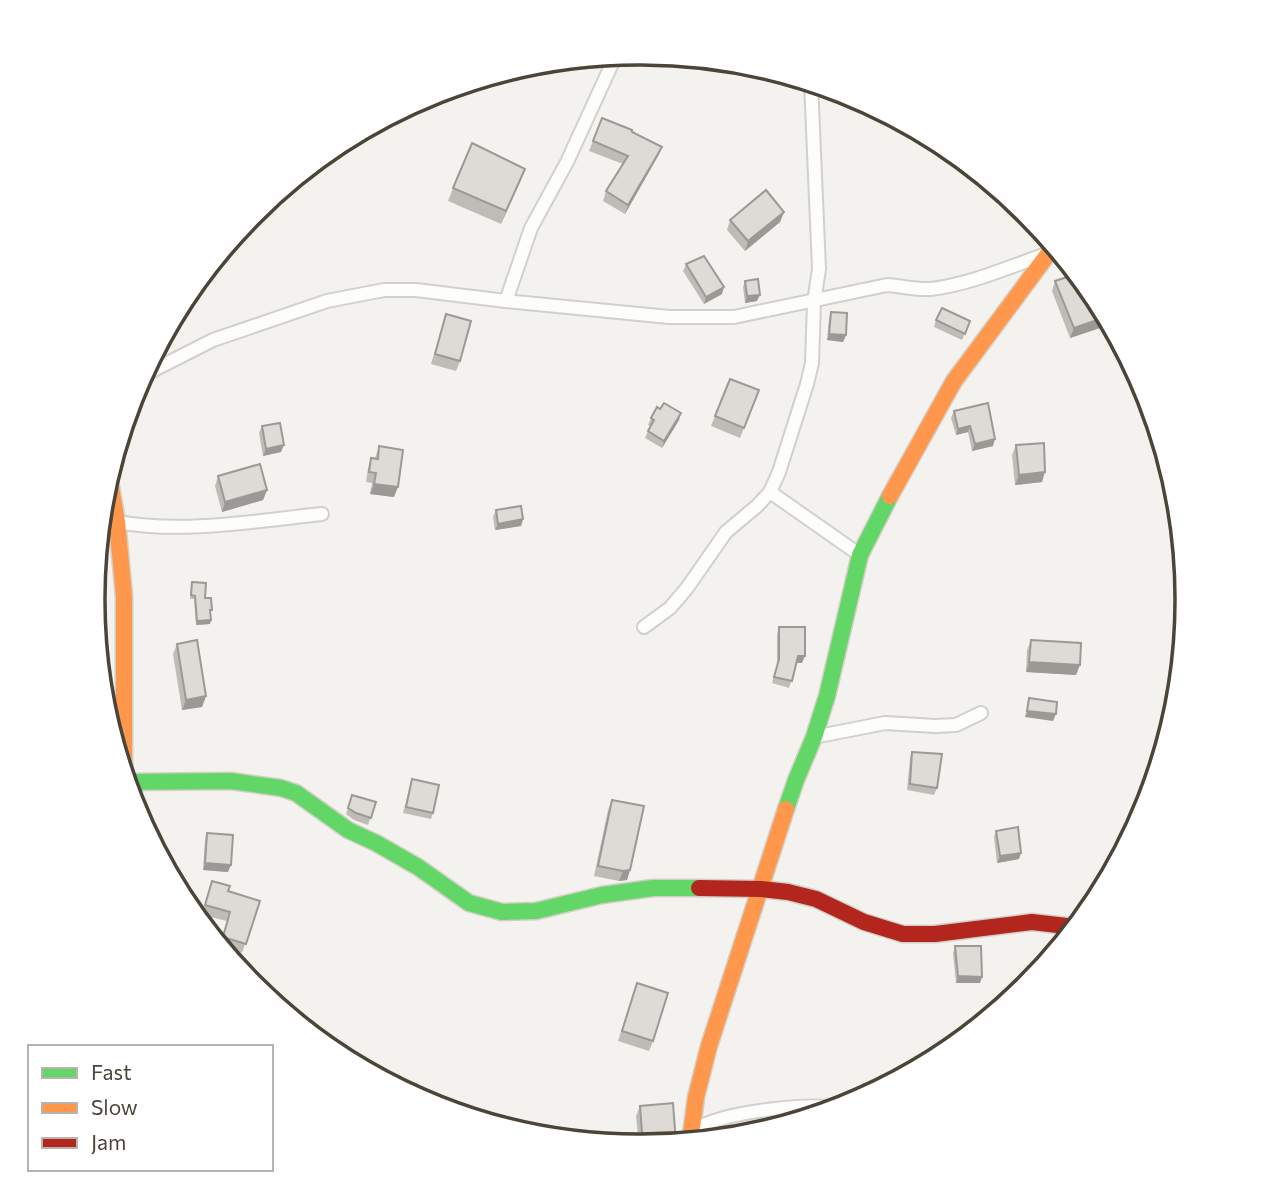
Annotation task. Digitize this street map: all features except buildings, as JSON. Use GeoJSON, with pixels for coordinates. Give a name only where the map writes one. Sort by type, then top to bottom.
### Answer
{"type":"FeatureCollection","features":[{"type":"Feature","properties":{"kind":"street"},"geometry":{"type":"LineString","coordinates":[[506,301],[531,228],[567,163],[612,66]]}},
{"type":"Feature","properties":{"kind":"street"},"geometry":{"type":"LineString","coordinates":[[644,627],[670,608],[726,532],[770,492],[779,472],[812,363],[814,302],[819,269],[811,93]]}},
{"type":"Feature","properties":{"kind":"street"},"geometry":{"type":"LineString","coordinates":[[158,368],[213,340],[327,301],[384,290],[416,289],[669,317],[734,317],[887,285],[930,289],[955,284],[1046,252]]}},
{"type":"Feature","properties":{"kind":"street"},"geometry":{"type":"LineString","coordinates":[[691,1132],[696,1097],[709,1046],[796,780],[827,696],[860,555],[954,381],[1049,255]]}},
{"type":"Feature","properties":{"kind":"street"},"geometry":{"type":"LineString","coordinates":[[770,492],[860,555]]}},
{"type":"Feature","properties":{"kind":"street"},"geometry":{"type":"LineString","coordinates":[[114,506],[124,596],[123,739]]}},
{"type":"Feature","properties":{"kind":"street"},"geometry":{"type":"LineString","coordinates":[[117,523],[170,528],[322,514]]}},
{"type":"Feature","properties":{"kind":"street"},"geometry":{"type":"LineString","coordinates":[[814,737],[885,723],[956,725],[981,713]]}},
{"type":"Feature","properties":{"kind":"street"},"geometry":{"type":"LineString","coordinates":[[138,782],[231,782],[281,788],[306,799],[348,830],[418,867],[469,903],[502,912],[537,911],[602,895],[653,888],[761,889],[816,899],[864,922],[904,934],[935,934],[1032,922],[1063,926]]}},
{"type":"Feature","properties":{"kind":"street"},"geometry":{"type":"LineString","coordinates":[[697,1131],[703,1125],[746,1113],[811,1106]]}},
{"type":"Feature","properties":{"kind":"traffic: fast"},"geometry":{"type":"LineString","coordinates":[[786,809],[827,696],[860,555],[890,496]]}},
{"type":"Feature","properties":{"kind":"traffic: fast"},"geometry":{"type":"LineString","coordinates":[[138,782],[231,781],[281,788],[296,793],[348,830],[418,867],[469,903],[502,912],[536,911],[602,895],[653,888],[699,888]]}},
{"type":"Feature","properties":{"kind":"traffic: slow"},"geometry":{"type":"LineString","coordinates":[[890,496],[954,381],[1048,254]]}},
{"type":"Feature","properties":{"kind":"traffic: slow"},"geometry":{"type":"LineString","coordinates":[[114,506],[124,596],[124,741]]}},
{"type":"Feature","properties":{"kind":"traffic: slow"},"geometry":{"type":"LineString","coordinates":[[691,1132],[696,1097],[709,1046],[786,809]]}},
{"type":"Feature","properties":{"kind":"traffic: jam"},"geometry":{"type":"LineString","coordinates":[[699,888],[788,892],[816,899],[864,922],[903,934],[935,934],[1032,922],[1063,926]]}}]}
